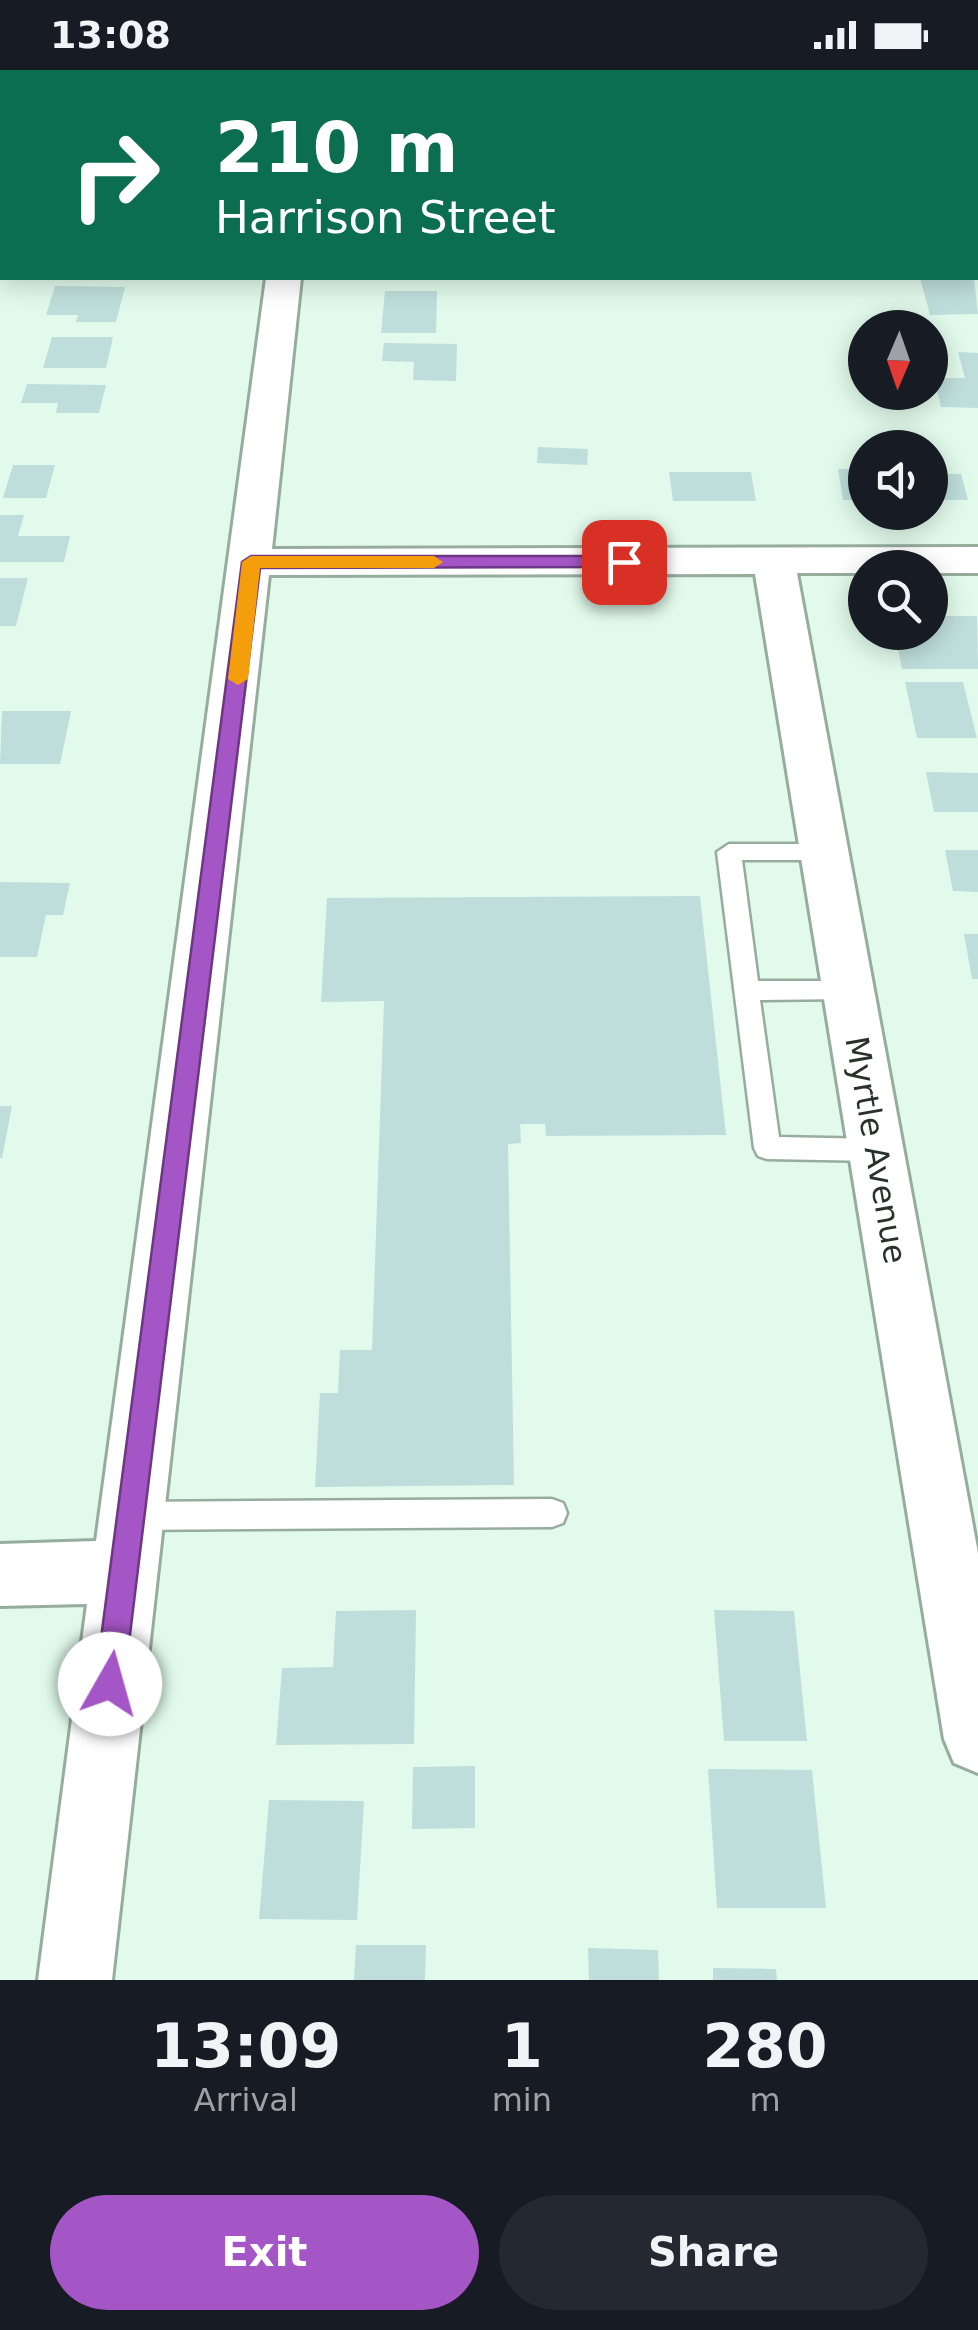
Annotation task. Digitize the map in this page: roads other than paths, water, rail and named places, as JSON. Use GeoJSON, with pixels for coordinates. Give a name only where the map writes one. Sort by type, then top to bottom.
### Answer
{"type":"FeatureCollection","features":[{"type":"Feature","properties":{"kind":"street"},"geometry":{"type":"LineString","coordinates":[[75,1980],[284,280]]}},
{"type":"Feature","properties":{"kind":"street"},"geometry":{"type":"LineString","coordinates":[[251,562],[978,560]]}},
{"type":"Feature","properties":{"kind":"street","name":"Myrtle Avenue"},"geometry":{"type":"LineString","coordinates":[[774,562],[978,1738]]}},
{"type":"Feature","properties":{"kind":"street"},"geometry":{"type":"LineString","coordinates":[[0,1575],[126,1544]]}},
{"type":"Feature","properties":{"kind":"lane"},"geometry":{"type":"LineString","coordinates":[[824,852],[730,852],[744,991],[767,1148],[876,1150]]}},
{"type":"Feature","properties":{"kind":"lane"},"geometry":{"type":"LineString","coordinates":[[744,991],[848,990]]}},
{"type":"Feature","properties":{"kind":"lane"},"geometry":{"type":"LineString","coordinates":[[126,1544],[552,1512]]}}]}
